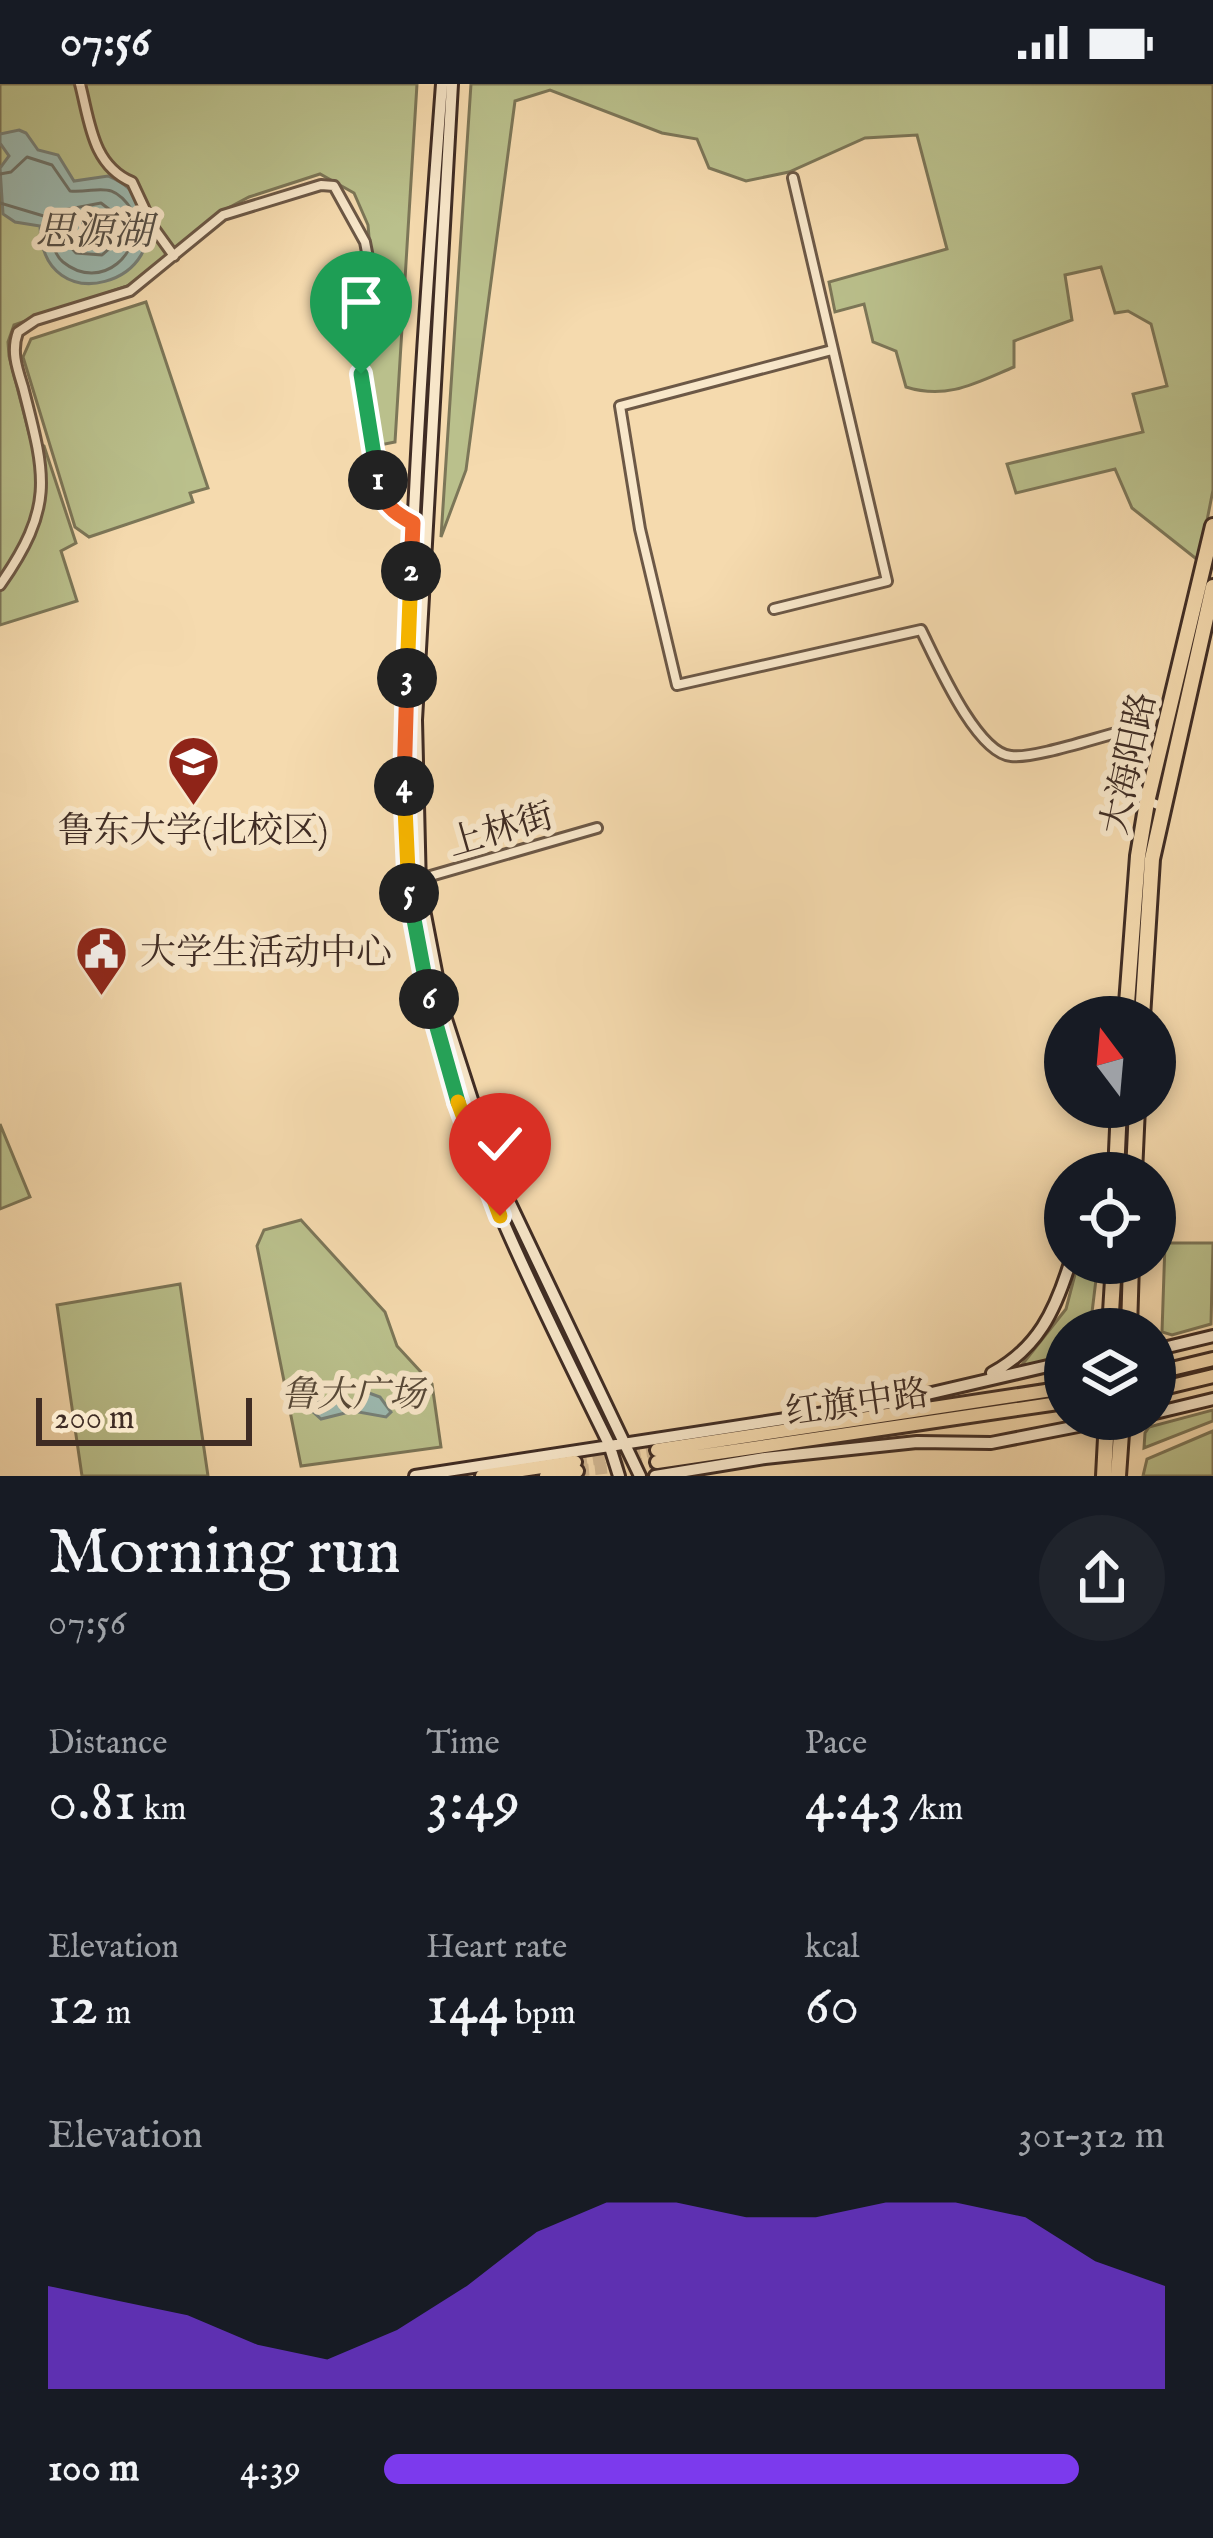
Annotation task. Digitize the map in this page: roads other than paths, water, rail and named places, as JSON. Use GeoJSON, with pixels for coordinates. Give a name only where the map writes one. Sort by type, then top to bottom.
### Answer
{"type":"FeatureCollection","features":[{"type":"Feature","properties":{"kind":"highway","name":"大海阳路"},"geometry":{"type":"LineString","coordinates":[[1143,996],[1154,804],[1213,526]]}},
{"type":"Feature","properties":{"kind":"highway","name":"大海阳路"},"geometry":{"type":"LineString","coordinates":[[1128,996],[1138,856],[1213,587]]}},
{"type":"Feature","properties":{"kind":"main road"},"geometry":{"type":"LineString","coordinates":[[442,84],[413,523],[405,845],[409,890],[432,1016],[484,1178],[609,1444],[619,1476]]}},
{"type":"Feature","properties":{"kind":"main road"},"geometry":{"type":"LineString","coordinates":[[452,84],[416,720],[419,879],[444,1013],[488,1152],[640,1476]]}},
{"type":"Feature","properties":{"kind":"main road"},"geometry":{"type":"LineString","coordinates":[[976,1380],[1004,1366],[1040,1335],[1064,1284]]}},
{"type":"Feature","properties":{"kind":"main road"},"geometry":{"type":"LineString","coordinates":[[1176,1345],[1213,1336]]}},
{"type":"Feature","properties":{"kind":"main road"},"geometry":{"type":"LineString","coordinates":[[1176,1368],[1213,1359]]}},
{"type":"Feature","properties":{"kind":"main road"},"geometry":{"type":"LineString","coordinates":[[415,1476],[803,1417],[828,1422],[976,1380],[1044,1366]]}},
{"type":"Feature","properties":{"kind":"main road"},"geometry":{"type":"LineString","coordinates":[[1176,1385],[1213,1376]]}},
{"type":"Feature","properties":{"kind":"main road","name":"红旗中路"},"geometry":{"type":"LineString","coordinates":[[656,1462],[828,1422],[1044,1391]]}},
{"type":"Feature","properties":{"kind":"main road"},"geometry":{"type":"LineString","coordinates":[[1176,1408],[1213,1399]]}},
{"type":"Feature","properties":{"kind":"main road","name":"红旗中路"},"geometry":{"type":"LineString","coordinates":[[828,1422],[1044,1404]]}},
{"type":"Feature","properties":{"kind":"main road"},"geometry":{"type":"LineString","coordinates":[[656,1462],[935,1440],[991,1443],[1044,1433]]}},
{"type":"Feature","properties":{"kind":"main road"},"geometry":{"type":"LineString","coordinates":[[482,1476],[576,1466],[546,1476]]}},
{"type":"Feature","properties":{"kind":"street"},"geometry":{"type":"LineString","coordinates":[[80,84],[99,154],[116,175],[132,182],[153,227],[174,256]]}},
{"type":"Feature","properties":{"kind":"street"},"geometry":{"type":"LineString","coordinates":[[775,609],[887,580],[793,178]]}},
{"type":"Feature","properties":{"kind":"street"},"geometry":{"type":"LineString","coordinates":[[0,585],[30,538],[43,491],[36,438],[15,358],[16,336],[36,320],[130,291],[223,214],[321,185],[334,186],[365,242],[369,263],[361,374],[382,497],[392,512],[413,523]]}},
{"type":"Feature","properties":{"kind":"street"},"geometry":{"type":"LineString","coordinates":[[832,350],[620,406],[640,529],[677,685],[920,630],[992,750],[1012,757],[1120,732],[1128,738],[1135,788],[1154,804]]}},
{"type":"Feature","properties":{"kind":"street","name":"上林街"},"geometry":{"type":"LineString","coordinates":[[419,879],[597,828]]}},
{"type":"Feature","properties":{"kind":"water","name":"思源湖"},"geometry":{"type":"Polygon","coordinates":[[[19,130],[38,150],[58,155],[74,181],[108,176],[136,196],[148,233],[141,255],[126,272],[105,281],[82,283],[62,275],[46,257],[40,226],[15,222],[3,214],[0,168],[9,156],[0,134],[19,130]]]}},
{"type":"Feature","properties":{"kind":"water"},"geometry":{"type":"Polygon","coordinates":[[[369,1393],[380,1397],[391,1412],[386,1417],[353,1411],[321,1419],[311,1410],[311,1400],[349,1403],[369,1393]]]}},
{"type":"Feature","properties":{"kind":"tunnel"},"geometry":{"type":"LineString","coordinates":[[575,1462],[657,1450]]}},
{"type":"Feature","properties":{"kind":"tunnel"},"geometry":{"type":"LineString","coordinates":[[577,1471],[657,1462]]}},
{"type":"Feature","properties":{"kind":"place","name":"鲁东大学(北校区)"},"geometry":{"type":"Point","coordinates":[193,807]}},
{"type":"Feature","properties":{"kind":"place","name":"大学生活动中心"},"geometry":{"type":"Point","coordinates":[101,997]}},
{"type":"Feature","properties":{"kind":"park label","name":"鲁大广场"},"geometry":{"type":"Point","coordinates":[353,1393]}}]}
